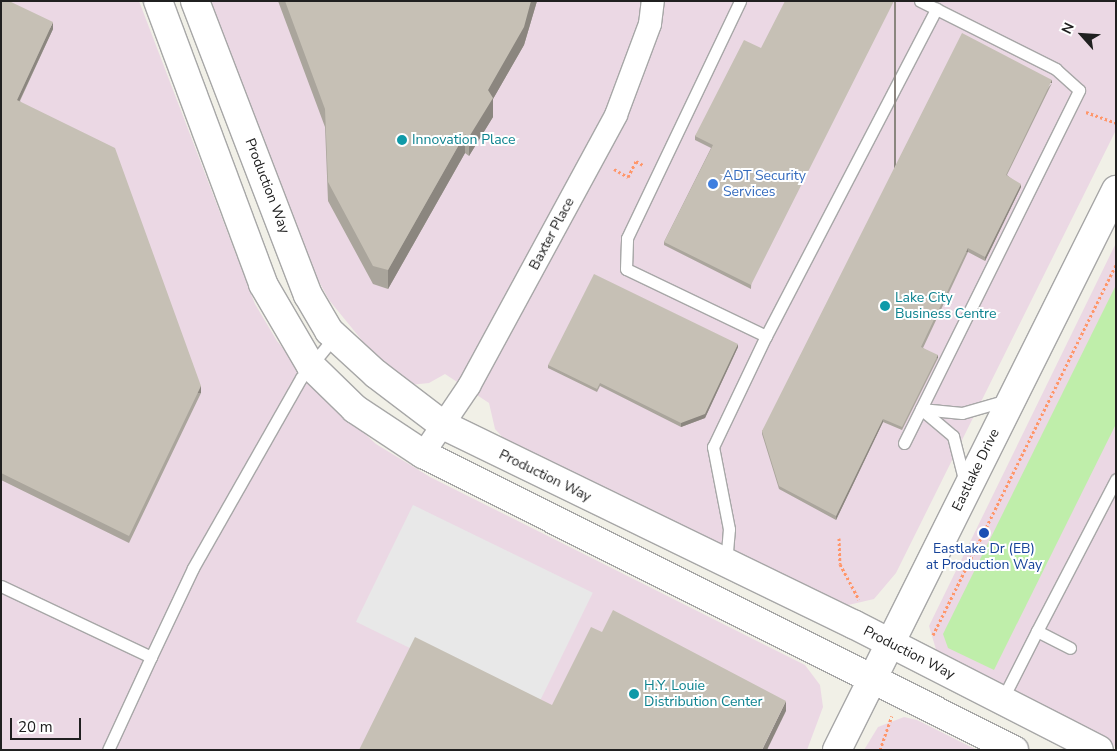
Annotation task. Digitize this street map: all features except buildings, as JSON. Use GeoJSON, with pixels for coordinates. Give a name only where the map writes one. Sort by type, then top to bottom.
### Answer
{"type":"FeatureCollection","features":[{"type":"Feature","properties":{"kind":"street"},"geometry":{"type":"LineString","coordinates":[[158,1],[263,284],[311,366],[355,409],[424,454],[1014,750]]}},
{"type":"Feature","properties":{"kind":"street","name":"Production Way"},"geometry":{"type":"LineString","coordinates":[[195,1],[308,295],[335,336],[443,425],[890,644],[1098,750]]}},
{"type":"Feature","properties":{"kind":"street","name":"Baxter Place"},"geometry":{"type":"LineString","coordinates":[[424,454],[513,306],[616,115],[650,24],[653,1]]}},
{"type":"Feature","properties":{"kind":"street","name":"Eastlake Drive"},"geometry":{"type":"LineString","coordinates":[[837,750],[1116,190]]}},
{"type":"Feature","properties":{"kind":"lane"},"geometry":{"type":"LineString","coordinates":[[740,1],[627,238],[626,269],[766,336]]}},
{"type":"Feature","properties":{"kind":"lane"},"geometry":{"type":"LineString","coordinates":[[904,443],[1080,90],[1078,84],[920,1]]}},
{"type":"Feature","properties":{"kind":"lane"},"geometry":{"type":"LineString","coordinates":[[725,564],[729,529],[712,447],[766,336],[936,9]]}},
{"type":"Feature","properties":{"kind":"lane"},"geometry":{"type":"LineString","coordinates":[[108,750],[193,568],[311,366],[335,336]]}},
{"type":"Feature","properties":{"kind":"lane"},"geometry":{"type":"LineString","coordinates":[[921,409],[962,413],[1012,398]]}},
{"type":"Feature","properties":{"kind":"lane"},"geometry":{"type":"LineString","coordinates":[[921,409],[953,436],[966,490]]}},
{"type":"Feature","properties":{"kind":"lane"},"geometry":{"type":"LineString","coordinates":[[1002,700],[1116,479]]}},
{"type":"Feature","properties":{"kind":"lane"},"geometry":{"type":"LineString","coordinates":[[1,586],[151,657]]}},
{"type":"Feature","properties":{"kind":"lane"},"geometry":{"type":"LineString","coordinates":[[1037,631],[1070,648]]}},
{"type":"Feature","properties":{"kind":"path"},"geometry":{"type":"LineString","coordinates":[[1071,107],[1116,123]]}},
{"type":"Feature","properties":{"kind":"path"},"geometry":{"type":"LineString","coordinates":[[623,174],[628,176],[636,161],[648,167]]}},
{"type":"Feature","properties":{"kind":"path"},"geometry":{"type":"LineString","coordinates":[[930,636],[935,634],[1116,264]]}},
{"type":"Feature","properties":{"kind":"path"},"geometry":{"type":"LineString","coordinates":[[839,538],[840,564],[861,601]]}},
{"type":"Feature","properties":{"kind":"path"},"geometry":{"type":"LineString","coordinates":[[880,750],[890,720]]}},
{"type":"Feature","properties":{"kind":"shaded area"},"geometry":{"type":"Polygon","coordinates":[[[1,1],[139,1],[255,304],[277,341],[318,391],[376,444],[430,477],[805,665],[820,685],[823,707],[807,750],[1,750],[1,1]]]}},
{"type":"Feature","properties":{"kind":"shaded area"},"geometry":{"type":"Polygon","coordinates":[[[208,1],[1116,1],[1116,130],[896,573],[874,599],[844,606],[507,442],[495,429],[489,403],[445,374],[429,383],[410,385],[378,360],[329,300],[310,265],[208,1]]]}},
{"type":"Feature","properties":{"kind":"shaded area"},"geometry":{"type":"Polygon","coordinates":[[[1116,243],[1116,747],[937,653],[929,626],[1116,243]]]}},
{"type":"Feature","properties":{"kind":"shaded area"},"geometry":{"type":"Polygon","coordinates":[[[413,505],[593,593],[536,710],[356,622],[413,505]]]}},
{"type":"Feature","properties":{"kind":"shaded area"},"geometry":{"type":"Polygon","coordinates":[[[904,717],[917,720],[977,750],[864,750],[878,727],[904,717]]]}},
{"type":"Feature","properties":{"kind":"green space"},"geometry":{"type":"Polygon","coordinates":[[[1116,285],[1116,424],[994,670],[948,648],[943,634],[1116,285]]]}},
{"type":"Feature","properties":{"kind":"place","name":"Innovation Place"},"geometry":{"type":"Point","coordinates":[402,140]}},
{"type":"Feature","properties":{"kind":"place","name":"ADT Security Services"},"geometry":{"type":"Point","coordinates":[713,184]}},
{"type":"Feature","properties":{"kind":"place","name":"Lake City Business Centre"},"geometry":{"type":"Point","coordinates":[885,306]}},
{"type":"Feature","properties":{"kind":"place","name":"Eastlake Dr (EB) at Production Way"},"geometry":{"type":"Point","coordinates":[984,533]}},
{"type":"Feature","properties":{"kind":"place","name":"H.Y. Louie Distribution Center"},"geometry":{"type":"Point","coordinates":[634,694]}}]}
